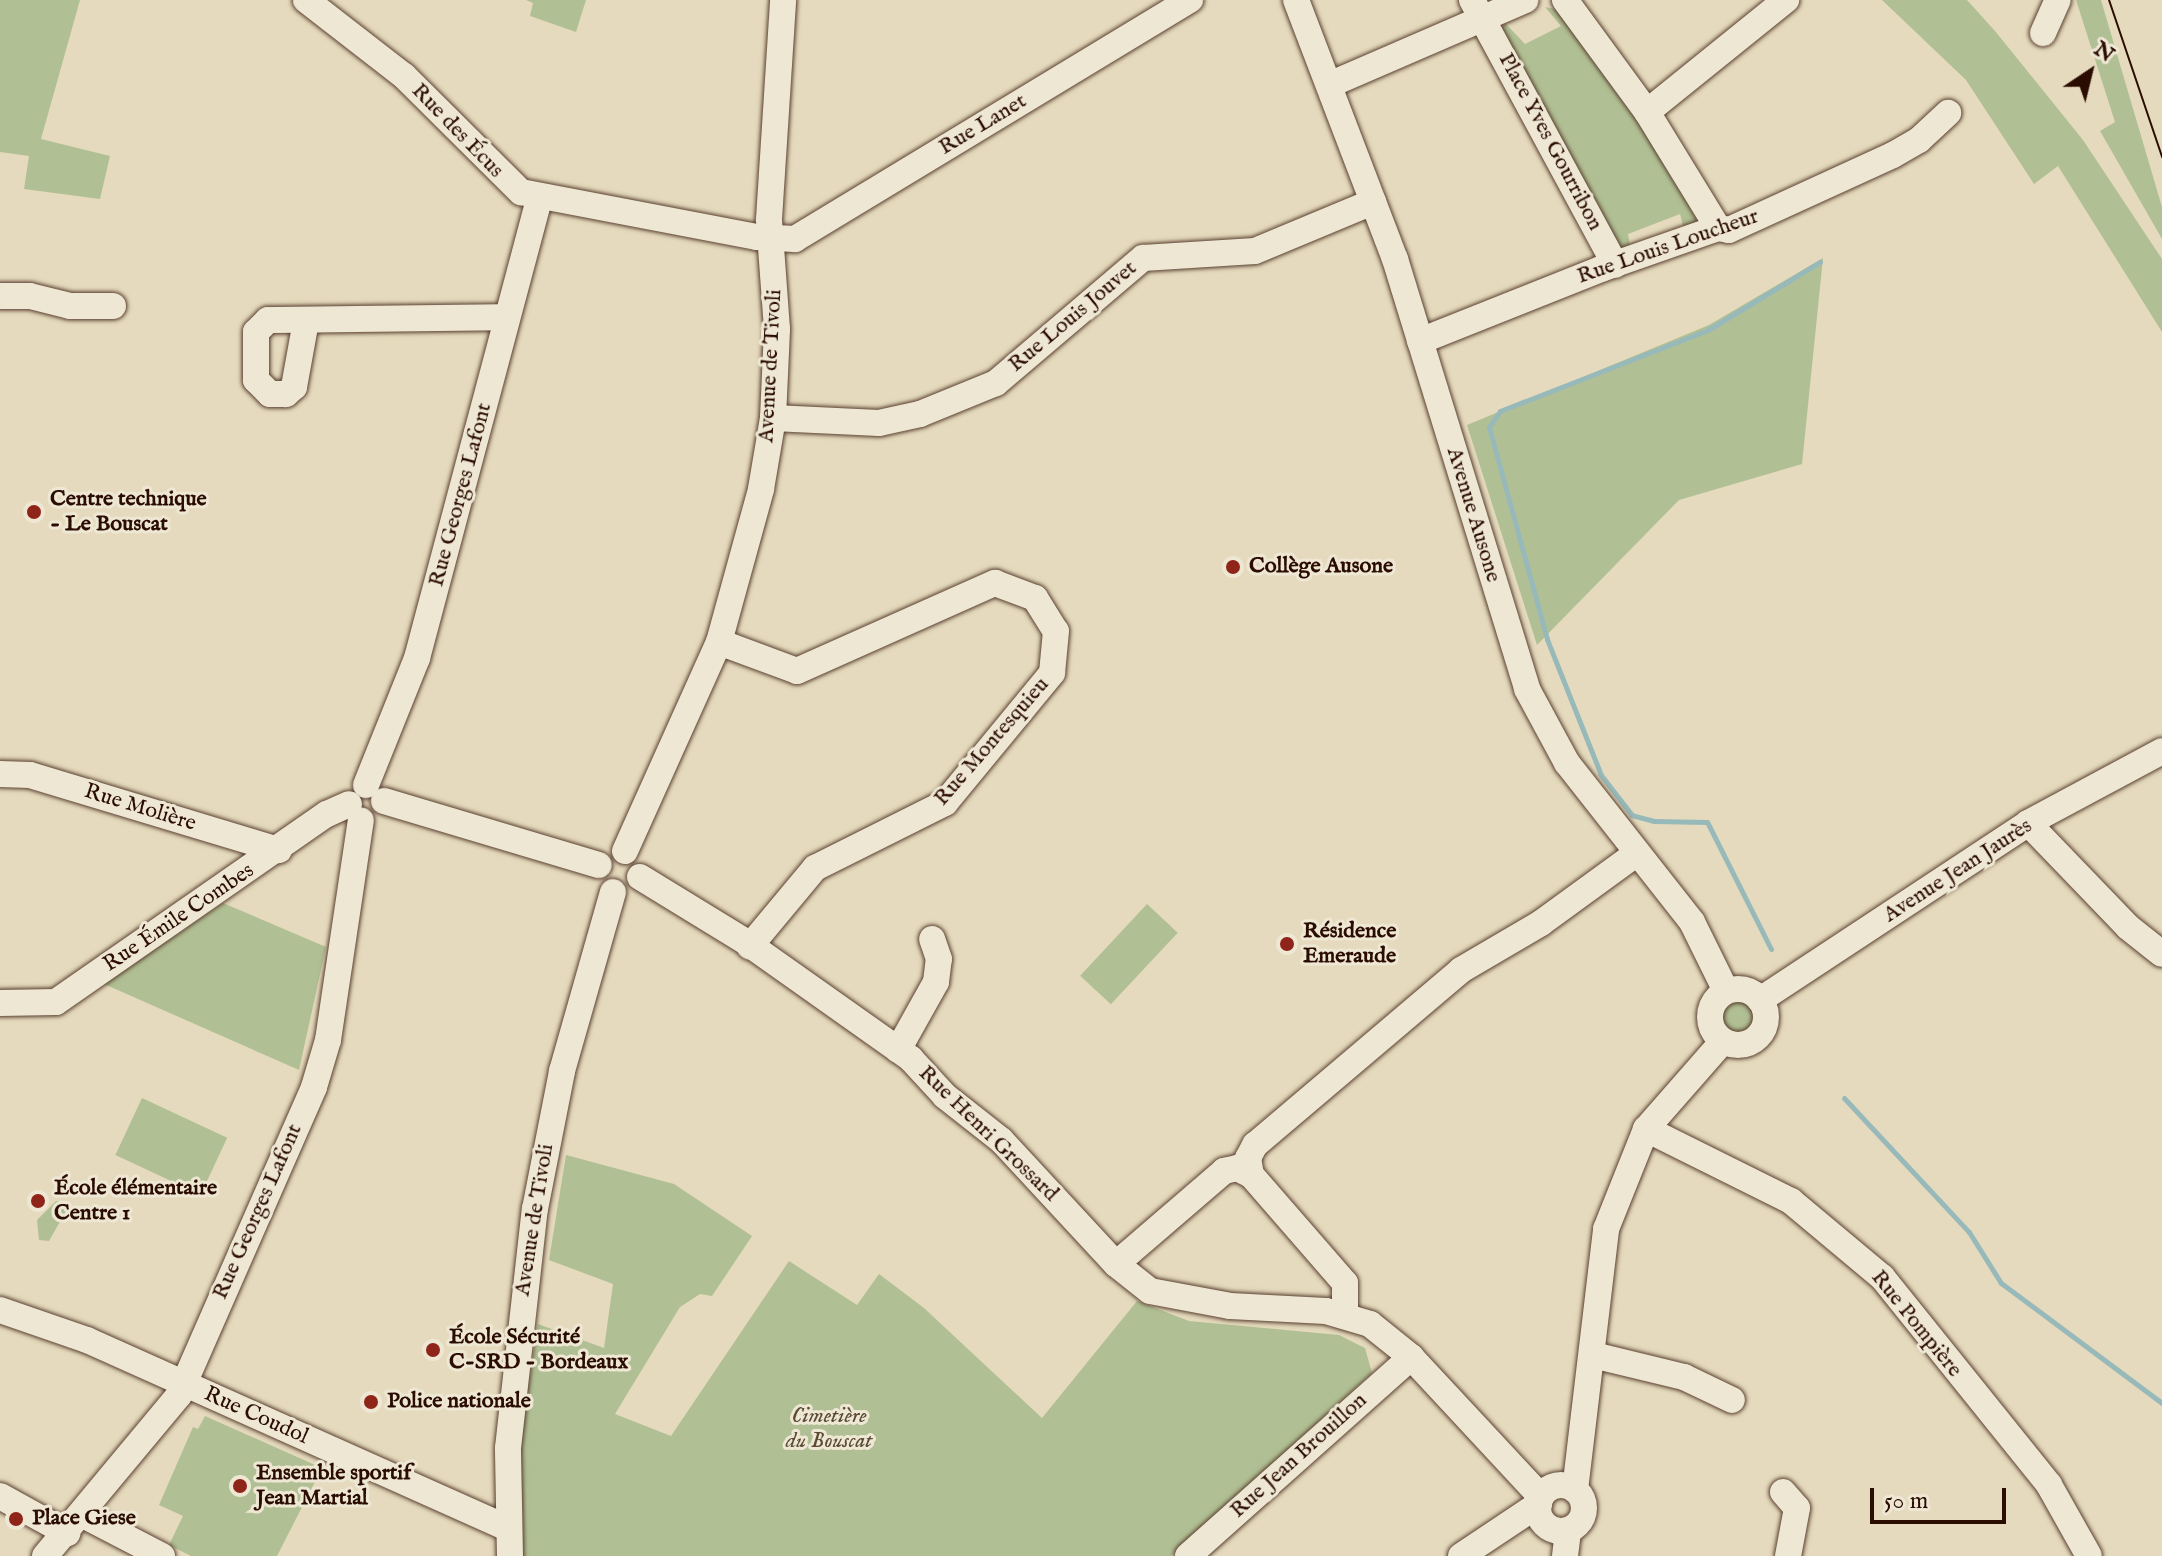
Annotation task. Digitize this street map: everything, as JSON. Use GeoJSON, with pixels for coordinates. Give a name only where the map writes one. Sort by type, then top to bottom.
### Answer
{"type":"FeatureCollection","features":[{"type":"Feature","properties":{"kind":"street","name":"Rue des Écus"},"geometry":{"type":"LineString","coordinates":[[306,0],[404,76],[511,185],[539,198],[773,238]]}},
{"type":"Feature","properties":{"kind":"street","name":"Avenue de Tivoli"},"geometry":{"type":"LineString","coordinates":[[625,851],[719,642],[761,489],[773,418],[773,238],[769,219],[783,0]]}},
{"type":"Feature","properties":{"kind":"street","name":"Rue Lanet"},"geometry":{"type":"LineString","coordinates":[[773,238],[795,239],[1190,0]]}},
{"type":"Feature","properties":{"kind":"street","name":"Avenue Ausone"},"geometry":{"type":"LineString","coordinates":[[1296,0],[1373,202],[1420,341],[1527,689],[1567,763],[1692,922],[1726,991]]}},
{"type":"Feature","properties":{"kind":"street"},"geometry":{"type":"LineString","coordinates":[[1329,85],[1478,10],[1525,0]]}},
{"type":"Feature","properties":{"kind":"street"},"geometry":{"type":"LineString","coordinates":[[1565,0],[1647,112],[1718,228]]}},
{"type":"Feature","properties":{"kind":"street"},"geometry":{"type":"LineString","coordinates":[[1647,112],[1786,0]]}},
{"type":"Feature","properties":{"kind":"street"},"geometry":{"type":"LineString","coordinates":[[2043,33],[2058,0]]}},
{"type":"Feature","properties":{"kind":"street","name":"Place Yves Gourribon"},"geometry":{"type":"LineString","coordinates":[[1478,10],[1615,265]]}},
{"type":"Feature","properties":{"kind":"street","name":"Rue Louis Loucheur"},"geometry":{"type":"LineString","coordinates":[[1420,341],[1615,265],[1718,228],[1729,230],[1893,155],[1919,140],[1948,113]]}},
{"type":"Feature","properties":{"kind":"street","name":"Rue Georges Lafont"},"geometry":{"type":"LineString","coordinates":[[45,1556],[152,1431],[182,1384],[322,1066],[365,802],[417,658],[539,198]]}},
{"type":"Feature","properties":{"kind":"street","name":"Rue Louis Jouvet"},"geometry":{"type":"LineString","coordinates":[[773,418],[879,423],[920,414],[996,383],[1143,258],[1255,251],[1373,202]]}},
{"type":"Feature","properties":{"kind":"street"},"geometry":{"type":"LineString","coordinates":[[0,296],[30,296],[70,306],[113,306]]}},
{"type":"Feature","properties":{"kind":"street"},"geometry":{"type":"LineString","coordinates":[[306,321],[507,317]]}},
{"type":"Feature","properties":{"kind":"street","name":"Rue Montesquieu"},"geometry":{"type":"LineString","coordinates":[[719,642],[797,671],[995,583],[1035,598],[1056,631],[1052,673],[945,803],[815,868],[750,946]]}},
{"type":"Feature","properties":{"kind":"street","name":"Avenue Jean Jaurès"},"geometry":{"type":"LineString","coordinates":[[1760,1000],[2028,823],[2162,751]]}},
{"type":"Feature","properties":{"kind":"street","name":"Rue Molière"},"geometry":{"type":"LineString","coordinates":[[0,774],[30,775],[279,850]]}},
{"type":"Feature","properties":{"kind":"street"},"geometry":{"type":"LineString","coordinates":[[365,802],[599,865]]}},
{"type":"Feature","properties":{"kind":"street","name":"Rue Émile Combes"},"geometry":{"type":"LineString","coordinates":[[0,1003],[56,1002],[327,814],[365,802]]}},
{"type":"Feature","properties":{"kind":"street"},"geometry":{"type":"LineString","coordinates":[[2028,823],[2128,927],[2162,954]]}},
{"type":"Feature","properties":{"kind":"street"},"geometry":{"type":"LineString","coordinates":[[625,851],[639,864],[640,877],[627,892],[613,892],[599,878],[599,865],[606,854],[625,851]]}},
{"type":"Feature","properties":{"kind":"street"},"geometry":{"type":"LineString","coordinates":[[1251,1175],[1248,1158],[1255,1145],[1461,970],[1541,923],[1637,853]]}},
{"type":"Feature","properties":{"kind":"street","name":"Rue Henri Grossard"},"geometry":{"type":"LineString","coordinates":[[640,877],[750,946],[898,1050],[1001,1140],[1116,1264],[1167,1297],[1345,1315]]}},
{"type":"Feature","properties":{"kind":"street","name":"Avenue de Tivoli"},"geometry":{"type":"LineString","coordinates":[[510,1556],[514,1368],[543,1156],[613,892]]}},
{"type":"Feature","properties":{"kind":"street"},"geometry":{"type":"LineString","coordinates":[[898,1050],[936,982],[939,959],[932,939]]}},
{"type":"Feature","properties":{"kind":"street"},"geometry":{"type":"LineString","coordinates":[[1746,989],[1760,1000],[1766,1018],[1759,1036],[1742,1045],[1723,1041],[1712,1029],[1710,1014],[1715,1000],[1726,991],[1746,989]]}},
{"type":"Feature","properties":{"kind":"street"},"geometry":{"type":"LineString","coordinates":[[1116,1264],[1224,1171],[1237,1168],[1251,1175],[1345,1283],[1345,1315],[1370,1324],[1411,1357],[1540,1501],[1546,1526],[1567,1543],[1580,1522],[1584,1508],[1575,1490],[1606,1229],[1646,1129],[1723,1041]]}},
{"type":"Feature","properties":{"kind":"street","name":"Rue Pompière"},"geometry":{"type":"LineString","coordinates":[[1646,1129],[1791,1201],[1882,1277],[2049,1485],[2089,1556]]}},
{"type":"Feature","properties":{"kind":"street","name":"Rue Coudol"},"geometry":{"type":"LineString","coordinates":[[0,1310],[87,1340],[509,1529]]}},
{"type":"Feature","properties":{"kind":"street"},"geometry":{"type":"LineString","coordinates":[[1593,1355],[1684,1377],[1732,1400]]}},
{"type":"Feature","properties":{"kind":"street","name":"Rue Jean Brouillon"},"geometry":{"type":"LineString","coordinates":[[1188,1556],[1411,1357]]}},
{"type":"Feature","properties":{"kind":"street"},"geometry":{"type":"LineString","coordinates":[[1461,1556],[1540,1501],[1552,1487],[1575,1490]]}},
{"type":"Feature","properties":{"kind":"street"},"geometry":{"type":"LineString","coordinates":[[1783,1492],[1797,1512],[1788,1556]]}},
{"type":"Feature","properties":{"kind":"street"},"geometry":{"type":"LineString","coordinates":[[0,1496],[162,1556]]}},
{"type":"Feature","properties":{"kind":"green space"},"geometry":{"type":"Polygon","coordinates":[[[0,0],[80,0],[41,139],[110,156],[100,199],[24,189],[29,156],[0,152],[0,0]]]}},
{"type":"Feature","properties":{"kind":"green space"},"geometry":{"type":"Polygon","coordinates":[[[526,0],[586,0],[576,32],[530,16],[533,3],[526,0]]]}},
{"type":"Feature","properties":{"kind":"green space"},"geometry":{"type":"Polygon","coordinates":[[[1882,0],[1967,0],[1995,31],[2083,140],[2162,259],[2162,332],[2058,166],[2034,184],[1966,80],[1882,0]]]}},
{"type":"Feature","properties":{"kind":"green space"},"geometry":{"type":"Polygon","coordinates":[[[2076,0],[2101,0],[2162,207],[2162,239],[2100,131],[2115,122],[2076,0]]]}},
{"type":"Feature","properties":{"kind":"green space"},"geometry":{"type":"Polygon","coordinates":[[[1545,7],[1565,11],[1697,208],[1695,228],[1684,230],[1680,214],[1628,234],[1631,251],[1616,246],[1501,32],[1505,23],[1525,44],[1561,26],[1545,7]]]}},
{"type":"Feature","properties":{"kind":"green space"},"geometry":{"type":"Polygon","coordinates":[[[1823,258],[1802,464],[1679,500],[1537,645],[1467,425],[1709,325],[1823,258]]]}},
{"type":"Feature","properties":{"kind":"green space"},"geometry":{"type":"Polygon","coordinates":[[[223,903],[326,947],[299,1070],[104,984],[223,903]]]}},
{"type":"Feature","properties":{"kind":"green space"},"geometry":{"type":"Polygon","coordinates":[[[1147,904],[1178,933],[1111,1004],[1080,976],[1147,904]]]}},
{"type":"Feature","properties":{"kind":"green space"},"geometry":{"type":"Polygon","coordinates":[[[1737,1001],[1749,1005],[1753,1017],[1749,1029],[1737,1033],[1725,1029],[1721,1017],[1725,1005],[1737,1001]]]}},
{"type":"Feature","properties":{"kind":"green space"},"geometry":{"type":"Polygon","coordinates":[[[142,1098],[227,1138],[201,1195],[115,1155],[142,1098]]]}},
{"type":"Feature","properties":{"kind":"green space","name":"Cimetière du Bouscat"},"geometry":{"type":"Polygon","coordinates":[[[566,1155],[674,1184],[752,1236],[712,1296],[700,1294],[680,1307],[615,1414],[671,1436],[789,1261],[857,1305],[879,1274],[924,1308],[1042,1418],[1137,1301],[1189,1321],[1339,1335],[1365,1348],[1372,1373],[1171,1556],[510,1556],[513,1380],[529,1381],[538,1324],[604,1348],[613,1284],[549,1260],[566,1155]]]}},
{"type":"Feature","properties":{"kind":"green space"},"geometry":{"type":"Polygon","coordinates":[[[56,1201],[65,1203],[66,1211],[49,1241],[39,1240],[37,1220],[56,1201]]]}},
{"type":"Feature","properties":{"kind":"green space","name":"Ensemble sportif Jean Martial"},"geometry":{"type":"Polygon","coordinates":[[[205,1416],[322,1468],[277,1556],[191,1556],[169,1545],[183,1516],[159,1505],[193,1427],[198,1429],[205,1416]]]}},
{"type":"Feature","properties":{"kind":"waterway"},"geometry":{"type":"LineString","coordinates":[[1771,949],[1707,822],[1654,821],[1632,815],[1601,775],[1547,639],[1489,427],[1500,411],[1708,330],[1820,262]]}},
{"type":"Feature","properties":{"kind":"waterway"},"geometry":{"type":"LineString","coordinates":[[1844,1098],[1969,1232],[2001,1283],[2162,1403]]}},
{"type":"Feature","properties":{"kind":"tram line"},"geometry":{"type":"LineString","coordinates":[[2109,0],[2162,157]]}},
{"type":"Feature","properties":{"kind":"place","name":"Centre technique - Le Bouscat"},"geometry":{"type":"Point","coordinates":[34,512]}},
{"type":"Feature","properties":{"kind":"place","name":"Collège Ausone"},"geometry":{"type":"Point","coordinates":[1233,567]}},
{"type":"Feature","properties":{"kind":"place","name":"Résidence Emeraude"},"geometry":{"type":"Point","coordinates":[1287,944]}},
{"type":"Feature","properties":{"kind":"place","name":"École élémentaire Centre 1"},"geometry":{"type":"Point","coordinates":[38,1201]}},
{"type":"Feature","properties":{"kind":"place","name":"École Sécurité C-SRD - Bordeaux"},"geometry":{"type":"Point","coordinates":[433,1350]}},
{"type":"Feature","properties":{"kind":"place","name":"Police nationale"},"geometry":{"type":"Point","coordinates":[371,1402]}},
{"type":"Feature","properties":{"kind":"place","name":"Ensemble sportif Jean Martial"},"geometry":{"type":"Point","coordinates":[240,1486]}},
{"type":"Feature","properties":{"kind":"place","name":"Place Giese"},"geometry":{"type":"Point","coordinates":[16,1519]}}]}
